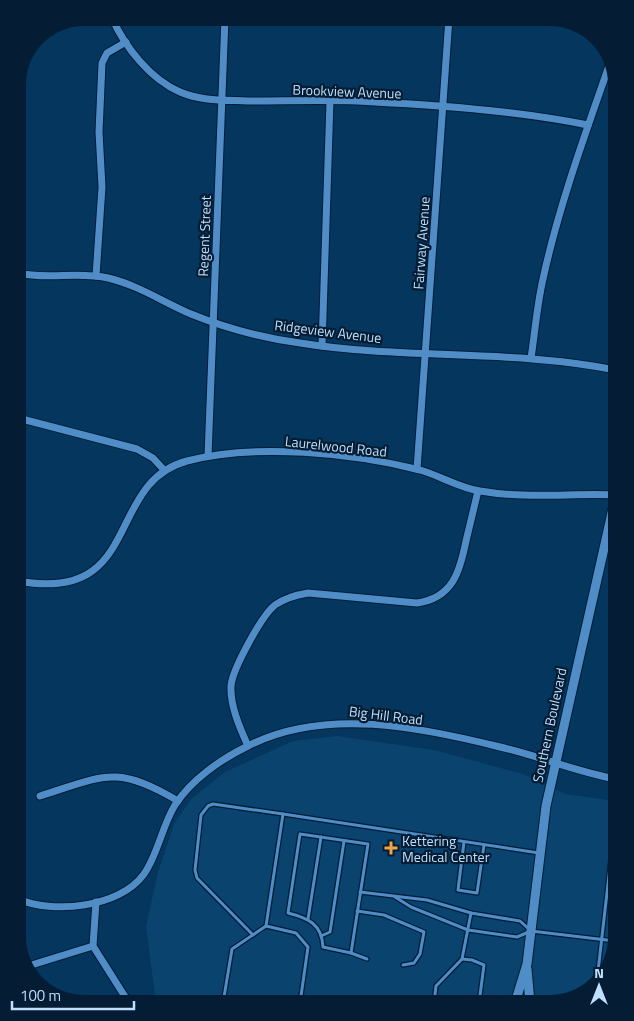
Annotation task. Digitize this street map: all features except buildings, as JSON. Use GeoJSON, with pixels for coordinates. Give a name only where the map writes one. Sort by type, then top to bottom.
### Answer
{"type":"FeatureCollection","features":[{"type":"Feature","properties":{"kind":"street","name":"Brookview Avenue"},"geometry":{"type":"LineString","coordinates":[[117,26],[126,42],[146,68],[164,84],[196,98],[330,101],[506,112],[588,125]]}},
{"type":"Feature","properties":{"kind":"street","name":"Regent Street"},"geometry":{"type":"LineString","coordinates":[[208,456],[225,26]]}},
{"type":"Feature","properties":{"kind":"street","name":"Fairway Avenue"},"geometry":{"type":"LineString","coordinates":[[416,469],[426,354],[449,26]]}},
{"type":"Feature","properties":{"kind":"street"},"geometry":{"type":"LineString","coordinates":[[96,276],[102,187],[99,132],[102,63],[107,53],[126,42]]}},
{"type":"Feature","properties":{"kind":"street"},"geometry":{"type":"LineString","coordinates":[[531,358],[547,261],[588,125],[607,72]]}},
{"type":"Feature","properties":{"kind":"street"},"geometry":{"type":"LineString","coordinates":[[322,346],[330,101]]}},
{"type":"Feature","properties":{"kind":"street","name":"Ridgeview Avenue"},"geometry":{"type":"LineString","coordinates":[[26,274],[96,276],[128,284],[192,314],[214,322],[274,338],[322,346],[426,354],[531,358],[581,363],[608,368]]}},
{"type":"Feature","properties":{"kind":"street"},"geometry":{"type":"LineString","coordinates":[[26,420],[137,449],[153,458],[164,471]]}},
{"type":"Feature","properties":{"kind":"street","name":"Laurelwood Road"},"geometry":{"type":"LineString","coordinates":[[26,582],[58,583],[83,576],[95,569],[115,547],[140,498],[164,471],[184,462],[208,456],[299,452],[360,459],[416,469],[478,491],[527,496],[608,495]]}},
{"type":"Feature","properties":{"kind":"street"},"geometry":{"type":"LineString","coordinates":[[248,746],[232,704],[232,681],[260,624],[274,606],[296,595],[314,593],[417,603],[435,599],[448,589],[458,574],[478,491]]}},
{"type":"Feature","properties":{"kind":"street","name":"Southern Boulevard"},"geometry":{"type":"LineString","coordinates":[[518,995],[527,964],[540,853],[555,763],[608,530]]}},
{"type":"Feature","properties":{"kind":"street","name":"Big Hill Road"},"geometry":{"type":"LineString","coordinates":[[26,901],[51,908],[96,902],[125,890],[141,878],[178,801],[208,771],[248,746],[297,728],[335,723],[356,723],[472,741],[608,777]]}},
{"type":"Feature","properties":{"kind":"street"},"geometry":{"type":"LineString","coordinates":[[40,796],[87,780],[121,777],[149,784],[178,801]]}},
{"type":"Feature","properties":{"kind":"street"},"geometry":{"type":"LineString","coordinates":[[96,902],[93,946],[124,995]]}},
{"type":"Feature","properties":{"kind":"street"},"geometry":{"type":"LineString","coordinates":[[33,964],[93,946]]}},
{"type":"Feature","properties":{"kind":"street","name":"Southern Boulevard"},"geometry":{"type":"LineString","coordinates":[[527,964],[529,995]]}},
{"type":"Feature","properties":{"kind":"lane"},"geometry":{"type":"LineString","coordinates":[[253,935],[197,878],[195,870],[201,815],[208,806],[213,804],[540,853]]}},
{"type":"Feature","properties":{"kind":"lane"},"geometry":{"type":"LineString","coordinates":[[266,926],[284,814]]}},
{"type":"Feature","properties":{"kind":"lane"},"geometry":{"type":"LineString","coordinates":[[351,953],[368,844],[300,834],[288,913],[315,923],[321,936],[323,948],[351,953],[367,959]]}},
{"type":"Feature","properties":{"kind":"lane"},"geometry":{"type":"LineString","coordinates":[[308,919],[321,837]]}},
{"type":"Feature","properties":{"kind":"lane"},"geometry":{"type":"LineString","coordinates":[[321,936],[330,932],[344,841]]}},
{"type":"Feature","properties":{"kind":"lane"},"geometry":{"type":"LineString","coordinates":[[464,842],[458,890],[477,893],[484,844]]}},
{"type":"Feature","properties":{"kind":"lane"},"geometry":{"type":"LineString","coordinates":[[599,961],[608,884]]}},
{"type":"Feature","properties":{"kind":"lane"},"geometry":{"type":"LineString","coordinates":[[360,892],[426,900],[471,913],[520,920],[531,931]]}},
{"type":"Feature","properties":{"kind":"lane"},"geometry":{"type":"LineString","coordinates":[[395,897],[411,907],[468,930],[517,937],[531,931],[608,939]]}},
{"type":"Feature","properties":{"kind":"lane"},"geometry":{"type":"LineString","coordinates":[[357,911],[384,915],[424,932],[420,954],[414,963],[403,965]]}},
{"type":"Feature","properties":{"kind":"lane"},"geometry":{"type":"LineString","coordinates":[[435,995],[436,986],[462,959],[471,913]]}},
{"type":"Feature","properties":{"kind":"lane"},"geometry":{"type":"LineString","coordinates":[[226,995],[232,949],[266,926],[296,932],[308,947],[301,995]]}},
{"type":"Feature","properties":{"kind":"lane"},"geometry":{"type":"LineString","coordinates":[[462,959],[472,960],[484,965],[480,995]]}},
{"type":"Feature","properties":{"kind":"shaded area","name":"Kettering Medical Center"},"geometry":{"type":"Polygon","coordinates":[[[337,736],[434,750],[523,774],[565,794],[608,800],[608,937],[606,952],[602,961],[574,961],[574,989],[550,995],[155,995],[146,926],[158,872],[174,824],[191,799],[225,772],[293,741],[337,736]]]}},
{"type":"Feature","properties":{"kind":"place","name":"Kettering Medical Center"},"geometry":{"type":"Point","coordinates":[391,848]}}]}
